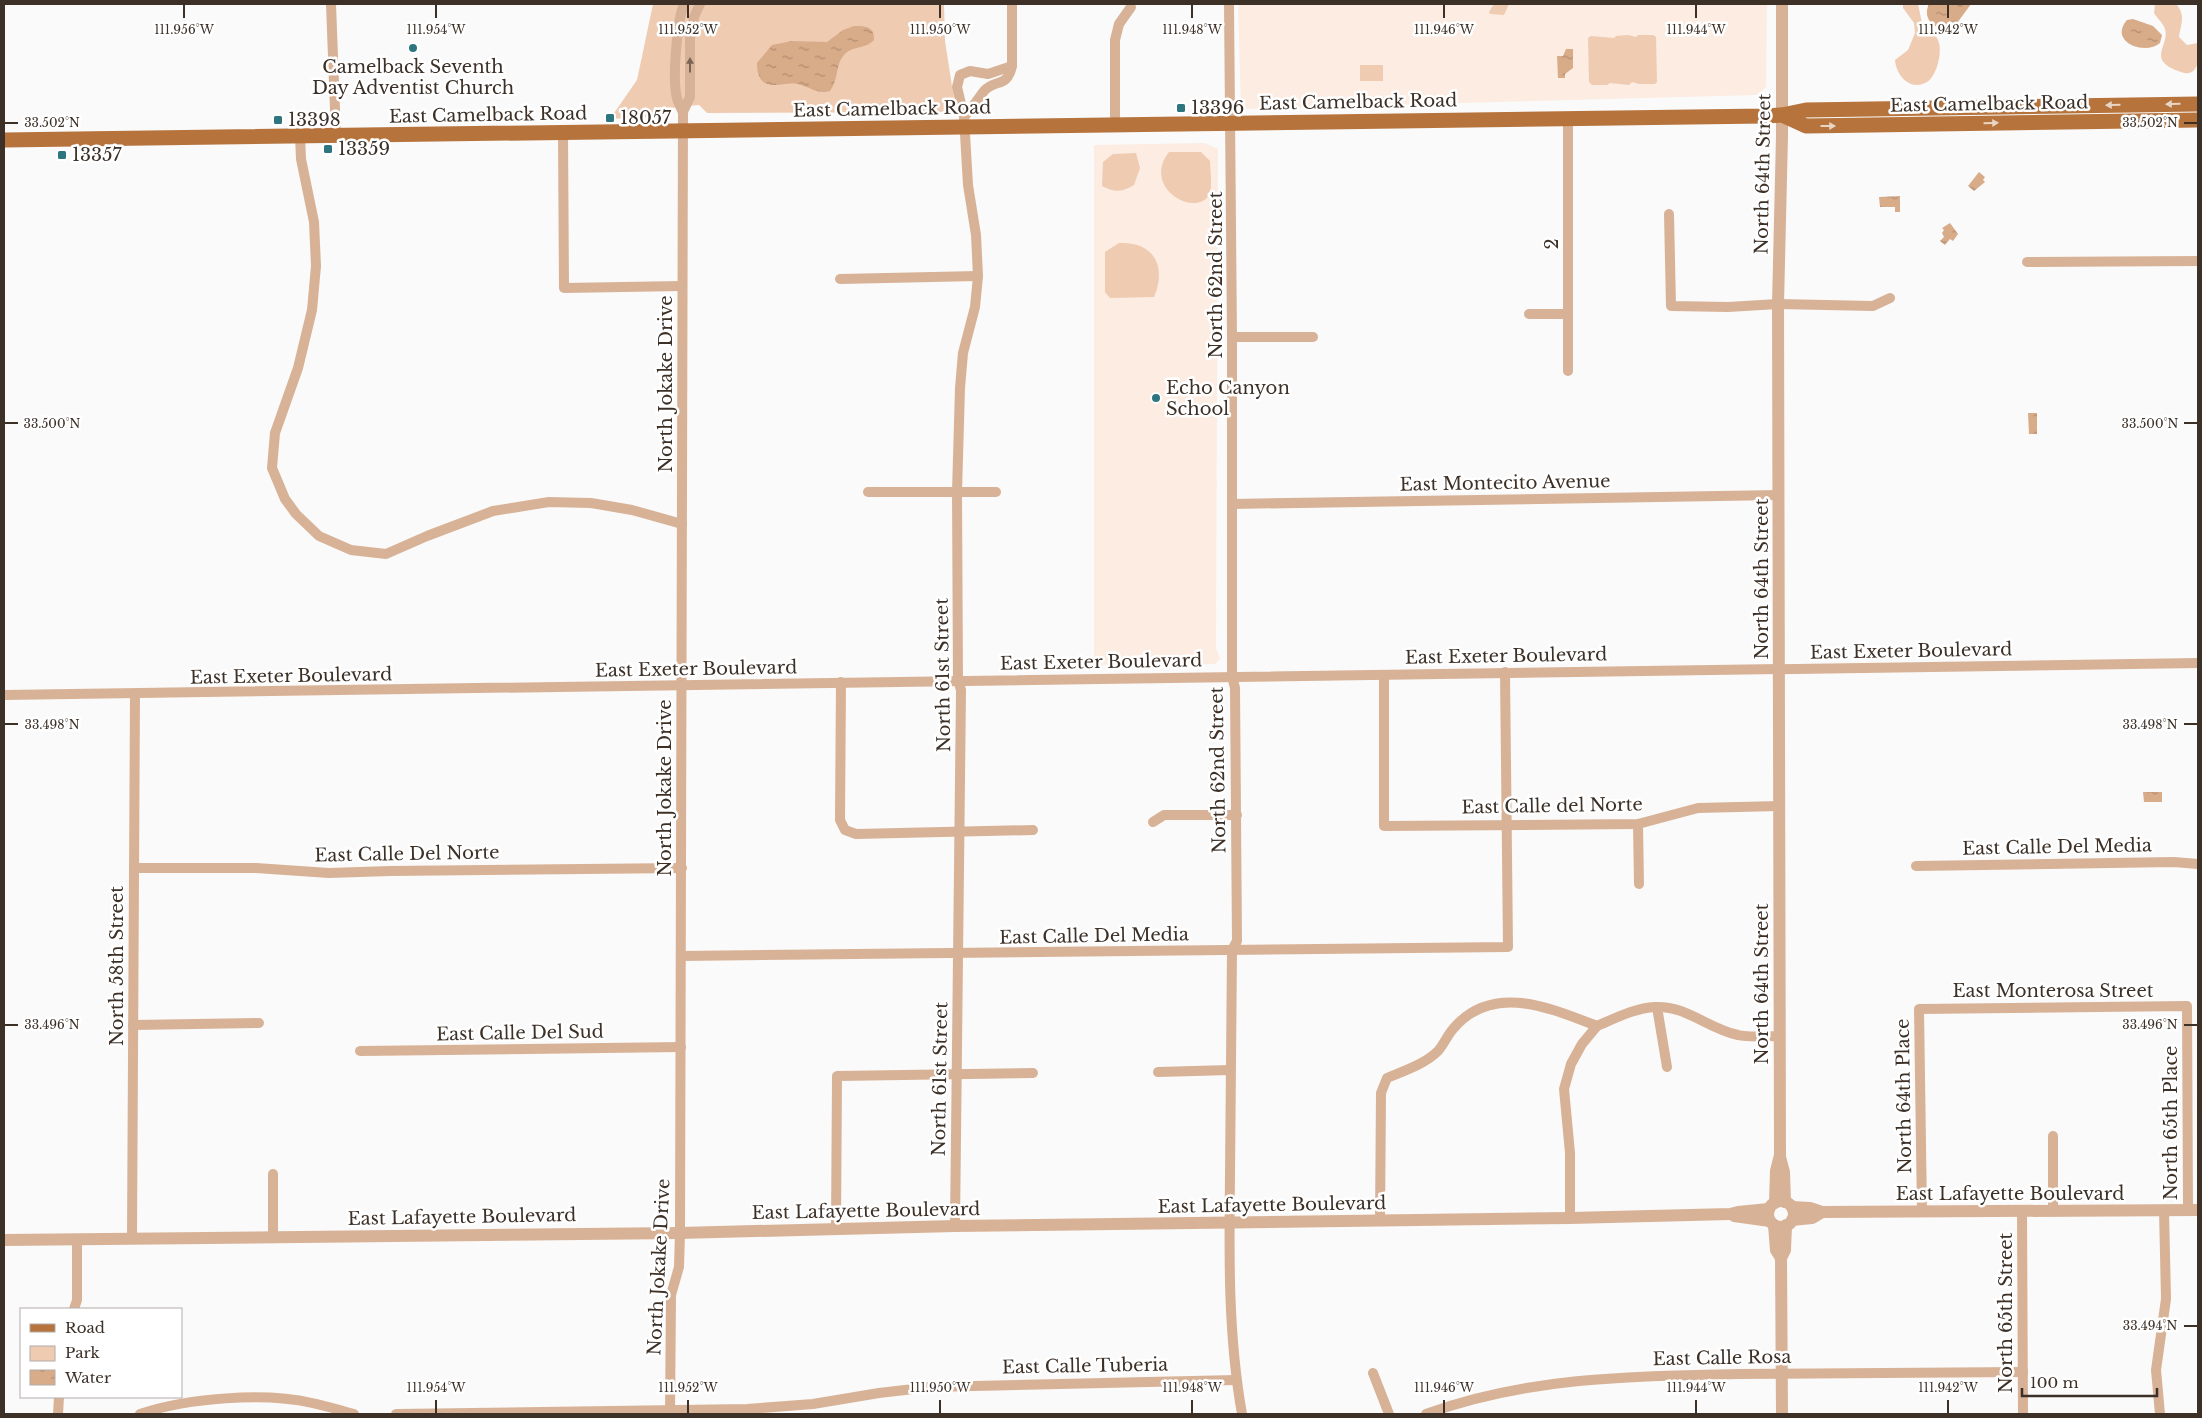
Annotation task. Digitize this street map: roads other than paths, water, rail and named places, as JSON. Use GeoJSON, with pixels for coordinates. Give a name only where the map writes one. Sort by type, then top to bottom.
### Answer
{"type":"FeatureCollection","features":[{"type":"Feature","properties":{"kind":"main road","name":"East Camelback Road"},"geometry":{"type":"LineString","coordinates":[[1782,115],[1806,126],[1946,124],[2198,104]]}},
{"type":"Feature","properties":{"kind":"main road","name":"East Camelback Road"},"geometry":{"type":"LineString","coordinates":[[4,140],[684,132],[964,122],[1115,125],[1782,115],[1806,110],[1945,108],[2198,120]]}},
{"type":"Feature","properties":{"kind":"main road"},"geometry":{"type":"LineString","coordinates":[[1945,108],[1946,124]]}},
{"type":"Feature","properties":{"kind":"street"},"geometry":{"type":"LineString","coordinates":[[330,4],[336,136]]}},
{"type":"Feature","properties":{"kind":"street"},"geometry":{"type":"LineString","coordinates":[[685,4],[698,6],[690,39],[690,97],[684,112],[676,97],[676,65],[678,29],[685,4]]}},
{"type":"Feature","properties":{"kind":"street"},"geometry":{"type":"LineString","coordinates":[[985,90],[1006,80],[1010,76],[1012,66],[1012,4]]}},
{"type":"Feature","properties":{"kind":"street","name":"North 62nd Street"},"geometry":{"type":"LineString","coordinates":[[1230,4],[1232,676],[1235,688],[1237,815],[1237,941],[1232,950],[1230,1223],[1231,1328],[1236,1380],[1242,1414]]}},
{"type":"Feature","properties":{"kind":"street","name":"North 64th Street"},"geometry":{"type":"LineString","coordinates":[[1782,4],[1778,304],[1780,1155],[1776,1171],[1786,1250],[1781,1258],[1782,1414]]}},
{"type":"Feature","properties":{"kind":"street"},"geometry":{"type":"LineString","coordinates":[[1115,125],[1115,40],[1119,24],[1131,7]]}},
{"type":"Feature","properties":{"kind":"street"},"geometry":{"type":"LineString","coordinates":[[981,73],[988,74],[1012,66]]}},
{"type":"Feature","properties":{"kind":"street","name":"North 61st Street"},"geometry":{"type":"LineString","coordinates":[[955,1226],[962,690],[958,680],[957,492],[960,379],[963,353],[977,299],[978,276],[978,254],[968,185],[964,122],[957,87],[960,75],[970,71],[981,73]]}},
{"type":"Feature","properties":{"kind":"street"},"geometry":{"type":"LineString","coordinates":[[964,122],[985,90],[987,81],[981,73]]}},
{"type":"Feature","properties":{"kind":"street","name":"North Jokake Drive"},"geometry":{"type":"LineString","coordinates":[[670,1412],[671,1295],[679,1267],[680,1232],[684,112]]}},
{"type":"Feature","properties":{"kind":"street","name":"2"},"geometry":{"type":"LineString","coordinates":[[1568,118],[1568,370]]}},
{"type":"Feature","properties":{"kind":"street"},"geometry":{"type":"LineString","coordinates":[[563,133],[564,288],[682,286]]}},
{"type":"Feature","properties":{"kind":"street"},"geometry":{"type":"LineString","coordinates":[[300,136],[302,159],[314,222],[316,266],[312,310],[298,368],[274,433],[272,468],[285,499],[296,514],[319,536],[351,550],[386,554],[493,511],[549,502],[591,503],[632,510],[682,524]]}},
{"type":"Feature","properties":{"kind":"street"},"geometry":{"type":"LineString","coordinates":[[1669,214],[1671,306],[1728,307],[1778,304],[1873,306],[1890,298]]}},
{"type":"Feature","properties":{"kind":"street"},"geometry":{"type":"LineString","coordinates":[[2027,262],[2198,261]]}},
{"type":"Feature","properties":{"kind":"street"},"geometry":{"type":"LineString","coordinates":[[840,279],[978,276]]}},
{"type":"Feature","properties":{"kind":"street"},"geometry":{"type":"LineString","coordinates":[[1529,314],[1568,314]]}},
{"type":"Feature","properties":{"kind":"street"},"geometry":{"type":"LineString","coordinates":[[1232,336],[1314,337]]}},
{"type":"Feature","properties":{"kind":"street"},"geometry":{"type":"LineString","coordinates":[[868,492],[996,492]]}},
{"type":"Feature","properties":{"kind":"street","name":"East Montecito Avenue"},"geometry":{"type":"LineString","coordinates":[[1232,504],[1779,495]]}},
{"type":"Feature","properties":{"kind":"street","name":"East Exeter Boulevard"},"geometry":{"type":"LineString","coordinates":[[4,695],[2198,663]]}},
{"type":"Feature","properties":{"kind":"street"},"geometry":{"type":"LineString","coordinates":[[1505,672],[1506,824]]}},
{"type":"Feature","properties":{"kind":"street","name":"East Calle del Norte"},"geometry":{"type":"LineString","coordinates":[[1384,675],[1384,826],[1638,824],[1698,808],[1779,806]]}},
{"type":"Feature","properties":{"kind":"street"},"geometry":{"type":"LineString","coordinates":[[841,682],[840,820],[845,830],[856,834],[1033,830]]}},
{"type":"Feature","properties":{"kind":"street","name":"North 58th Street"},"geometry":{"type":"LineString","coordinates":[[132,1238],[135,694]]}},
{"type":"Feature","properties":{"kind":"street"},"geometry":{"type":"LineString","coordinates":[[1153,822],[1164,815],[1237,815]]}},
{"type":"Feature","properties":{"kind":"street","name":"East Calle Del Media"},"geometry":{"type":"LineString","coordinates":[[681,956],[1508,947],[1506,824]]}},
{"type":"Feature","properties":{"kind":"street"},"geometry":{"type":"LineString","coordinates":[[1638,824],[1639,884]]}},
{"type":"Feature","properties":{"kind":"street","name":"East Calle Del Media"},"geometry":{"type":"LineString","coordinates":[[1916,866],[2174,862],[2198,864]]}},
{"type":"Feature","properties":{"kind":"street","name":"East Calle Del Norte"},"geometry":{"type":"LineString","coordinates":[[134,868],[256,868],[328,873],[682,868]]}},
{"type":"Feature","properties":{"kind":"street"},"geometry":{"type":"LineString","coordinates":[[1380,1221],[1381,1092],[1387,1078],[1412,1068],[1437,1052],[1453,1028],[1473,1012],[1491,1003],[1518,1002],[1555,1010],[1597,1026]]}},
{"type":"Feature","properties":{"kind":"street"},"geometry":{"type":"LineString","coordinates":[[1657,1006],[1666,1067]]}},
{"type":"Feature","properties":{"kind":"street"},"geometry":{"type":"LineString","coordinates":[[1570,1218],[1570,1153],[1564,1089],[1571,1064],[1582,1044],[1597,1026],[1635,1010],[1657,1006],[1682,1011],[1739,1036],[1780,1036]]}},
{"type":"Feature","properties":{"kind":"street","name":"East Monterosa Street"},"geometry":{"type":"LineString","coordinates":[[1919,1009],[2186,1006]]}},
{"type":"Feature","properties":{"kind":"street","name":"North 65th Place"},"geometry":{"type":"LineString","coordinates":[[2186,1006],[2193,1210]]}},
{"type":"Feature","properties":{"kind":"street","name":"North 64th Place"},"geometry":{"type":"LineString","coordinates":[[1919,1009],[1922,1212]]}},
{"type":"Feature","properties":{"kind":"street"},"geometry":{"type":"LineString","coordinates":[[133,1025],[259,1023]]}},
{"type":"Feature","properties":{"kind":"street","name":"East Calle Del Sud"},"geometry":{"type":"LineString","coordinates":[[360,1051],[681,1047]]}},
{"type":"Feature","properties":{"kind":"street"},"geometry":{"type":"LineString","coordinates":[[1158,1072],[1230,1070]]}},
{"type":"Feature","properties":{"kind":"street"},"geometry":{"type":"LineString","coordinates":[[836,1228],[837,1076],[1032,1073]]}},
{"type":"Feature","properties":{"kind":"street"},"geometry":{"type":"LineString","coordinates":[[2054,1136],[2054,1211]]}},
{"type":"Feature","properties":{"kind":"street"},"geometry":{"type":"LineString","coordinates":[[273,1174],[273,1237]]}},
{"type":"Feature","properties":{"kind":"street","name":"East Lafayette Boulevard"},"geometry":{"type":"LineString","coordinates":[[4,1240],[1570,1218],[1730,1214],[1738,1212],[1780,1214],[1810,1208],[1822,1212],[2193,1210]]}},
{"type":"Feature","properties":{"kind":"street","name":"North 65th Place"},"geometry":{"type":"LineString","coordinates":[[2160,1414],[2156,1370],[2166,1299],[2164,1210]]}},
{"type":"Feature","properties":{"kind":"street","name":"North 65th Street"},"geometry":{"type":"LineString","coordinates":[[2022,1211],[2023,1414]]}},
{"type":"Feature","properties":{"kind":"street"},"geometry":{"type":"LineString","coordinates":[[74,1308],[76,1300],[76,1239]]}},
{"type":"Feature","properties":{"kind":"street","name":"East Calle Rosa"},"geometry":{"type":"LineString","coordinates":[[1426,1414],[1454,1404],[1519,1388],[1558,1382],[1630,1376],[2023,1372]]}},
{"type":"Feature","properties":{"kind":"street"},"geometry":{"type":"LineString","coordinates":[[1373,1373],[1389,1414]]}},
{"type":"Feature","properties":{"kind":"street","name":"East Calle Tuberia"},"geometry":{"type":"LineString","coordinates":[[396,1414],[670,1412],[747,1409],[813,1404],[879,1393],[941,1387],[1236,1380]]}},
{"type":"Feature","properties":{"kind":"street"},"geometry":{"type":"LineString","coordinates":[[58,1414],[59,1398]]}},
{"type":"Feature","properties":{"kind":"street"},"geometry":{"type":"LineString","coordinates":[[140,1414],[196,1400],[276,1398],[311,1402],[354,1414]]}},
{"type":"Feature","properties":{"kind":"water"},"geometry":{"type":"Polygon","coordinates":[[[1929,4],[1971,4],[1952,30],[1946,30],[1936,26],[1929,20],[1927,10],[1929,4]]]}},
{"type":"Feature","properties":{"kind":"water"},"geometry":{"type":"Polygon","coordinates":[[[2133,19],[2153,26],[2162,35],[2160,43],[2146,48],[2131,45],[2125,40],[2122,35],[2122,28],[2127,20],[2133,19]]]}},
{"type":"Feature","properties":{"kind":"water"},"geometry":{"type":"Polygon","coordinates":[[[854,26],[871,29],[874,40],[844,55],[839,63],[835,82],[830,91],[821,92],[797,84],[769,84],[759,77],[757,63],[772,45],[792,41],[827,42],[843,30],[854,26]]]}},
{"type":"Feature","properties":{"kind":"water"},"geometry":{"type":"Polygon","coordinates":[[[1566,49],[1573,49],[1573,68],[1565,74],[1565,78],[1558,78],[1557,56],[1563,56],[1566,49]]]}},
{"type":"Feature","properties":{"kind":"water"},"geometry":{"type":"Polygon","coordinates":[[[1979,172],[1985,177],[1983,180],[1985,182],[1974,191],[1968,186],[1979,172]]]}},
{"type":"Feature","properties":{"kind":"water"},"geometry":{"type":"Polygon","coordinates":[[[1900,196],[1900,212],[1895,212],[1895,207],[1880,207],[1879,197],[1900,196]]]}},
{"type":"Feature","properties":{"kind":"water"},"geometry":{"type":"Polygon","coordinates":[[[1950,223],[1958,234],[1953,241],[1950,239],[1945,245],[1940,241],[1944,237],[1942,233],[1944,230],[1942,228],[1950,223]]]}},
{"type":"Feature","properties":{"kind":"water"},"geometry":{"type":"Polygon","coordinates":[[[2028,413],[2037,413],[2037,434],[2029,434],[2028,413]]]}},
{"type":"Feature","properties":{"kind":"water"},"geometry":{"type":"Polygon","coordinates":[[[2143,792],[2162,792],[2162,802],[2144,802],[2143,792]]]}},
{"type":"Feature","properties":{"kind":"place","name":"Camelback Seventh Day Adventist Church"},"geometry":{"type":"Point","coordinates":[413,48]}},
{"type":"Feature","properties":{"kind":"place","name":"13396"},"geometry":{"type":"Point","coordinates":[1181,108]}},
{"type":"Feature","properties":{"kind":"place","name":"18057"},"geometry":{"type":"Point","coordinates":[610,118]}},
{"type":"Feature","properties":{"kind":"place","name":"13398"},"geometry":{"type":"Point","coordinates":[278,120]}},
{"type":"Feature","properties":{"kind":"place","name":"13359"},"geometry":{"type":"Point","coordinates":[328,149]}},
{"type":"Feature","properties":{"kind":"place","name":"13357"},"geometry":{"type":"Point","coordinates":[62,155]}},
{"type":"Feature","properties":{"kind":"place","name":"Echo Canyon School"},"geometry":{"type":"Point","coordinates":[1156,398]}}]}
